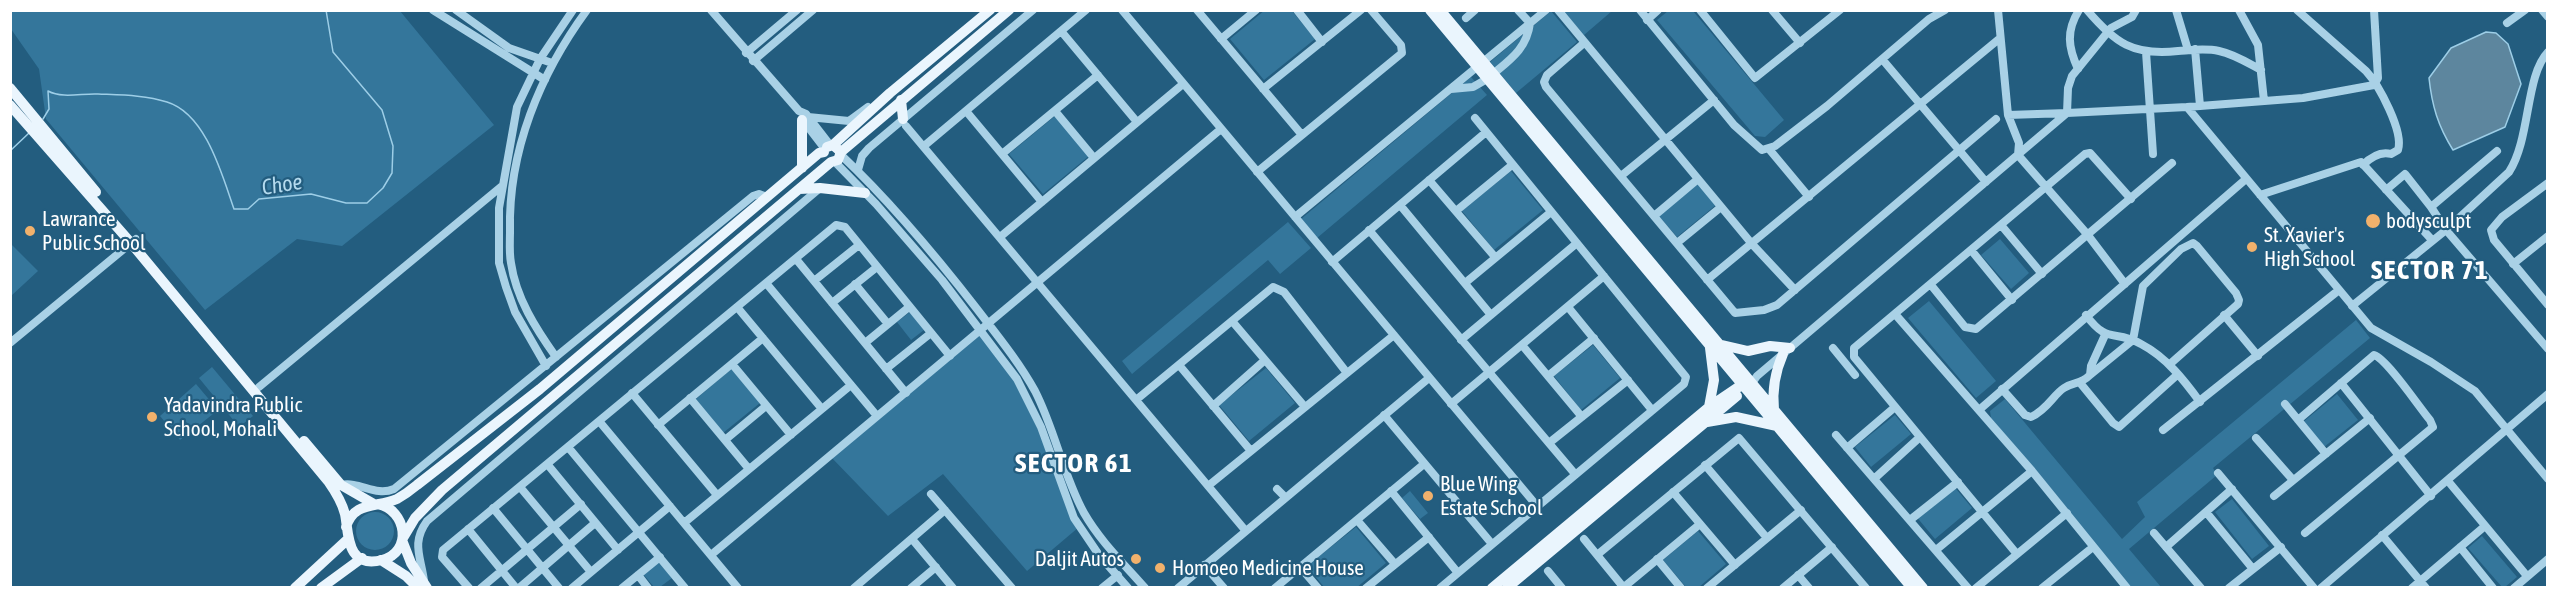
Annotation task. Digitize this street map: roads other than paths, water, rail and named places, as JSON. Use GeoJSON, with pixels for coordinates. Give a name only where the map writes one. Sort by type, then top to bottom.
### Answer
{"type":"FeatureCollection","features":[{"type":"Feature","properties":{"kind":"main road"},"geometry":{"type":"LineString","coordinates":[[381,560],[394,554],[415,518],[442,490],[799,189],[889,92],[990,10]]}},
{"type":"Feature","properties":{"kind":"main road"},"geometry":{"type":"LineString","coordinates":[[346,527],[356,511],[397,499],[426,479],[540,389],[819,153],[833,153],[902,100],[1009,10]]}},
{"type":"Feature","properties":{"kind":"main road"},"geometry":{"type":"LineString","coordinates":[[1430,10],[1480,64]]}},
{"type":"Feature","properties":{"kind":"main road"},"geometry":{"type":"LineString","coordinates":[[1440,10],[1490,77],[1923,588]]}},
{"type":"Feature","properties":{"kind":"main road"},"geometry":{"type":"LineString","coordinates":[[10,88],[27,116],[51,145],[341,485],[396,513],[401,522],[403,539],[411,563],[423,586]]}},
{"type":"Feature","properties":{"kind":"main road"},"geometry":{"type":"LineString","coordinates":[[902,100],[904,123]]}},
{"type":"Feature","properties":{"kind":"main road"},"geometry":{"type":"LineString","coordinates":[[10,105],[27,116]]}},
{"type":"Feature","properties":{"kind":"main road"},"geometry":{"type":"LineString","coordinates":[[802,168],[803,116]]}},
{"type":"Feature","properties":{"kind":"main road"},"geometry":{"type":"LineString","coordinates":[[799,189],[820,188],[865,193]]}},
{"type":"Feature","properties":{"kind":"main road"},"geometry":{"type":"LineString","coordinates":[[133,241],[328,481],[342,505],[347,540],[352,550],[362,558],[381,560],[423,586]]}},
{"type":"Feature","properties":{"kind":"main road"},"geometry":{"type":"LineString","coordinates":[[1714,344],[1741,351],[1770,346],[1786,351],[1777,367],[1774,410]]}},
{"type":"Feature","properties":{"kind":"main road"},"geometry":{"type":"LineString","coordinates":[[1709,407],[1714,380],[1714,344]]}},
{"type":"Feature","properties":{"kind":"main road"},"geometry":{"type":"LineString","coordinates":[[1492,588],[1709,407],[1749,382]]}},
{"type":"Feature","properties":{"kind":"main road"},"geometry":{"type":"LineString","coordinates":[[1507,588],[1749,382]]}},
{"type":"Feature","properties":{"kind":"main road"},"geometry":{"type":"LineString","coordinates":[[1749,382],[1777,426],[1912,588]]}},
{"type":"Feature","properties":{"kind":"main road"},"geometry":{"type":"LineString","coordinates":[[1703,423],[1736,417],[1777,426]]}},
{"type":"Feature","properties":{"kind":"main road"},"geometry":{"type":"LineString","coordinates":[[295,588],[347,540]]}},
{"type":"Feature","properties":{"kind":"main road"},"geometry":{"type":"LineString","coordinates":[[321,588],[362,558]]}},
{"type":"Feature","properties":{"kind":"street"},"geometry":{"type":"LineString","coordinates":[[432,10],[544,80]]}},
{"type":"Feature","properties":{"kind":"street"},"geometry":{"type":"LineString","coordinates":[[456,10],[509,48],[552,63]]}},
{"type":"Feature","properties":{"kind":"street"},"geometry":{"type":"LineString","coordinates":[[546,366],[515,312],[499,263],[502,186],[517,107],[540,59],[573,10]]}},
{"type":"Feature","properties":{"kind":"street"},"geometry":{"type":"LineString","coordinates":[[556,357],[525,307],[511,262],[510,211],[525,124],[552,63],[587,10]]}},
{"type":"Feature","properties":{"kind":"street"},"geometry":{"type":"LineString","coordinates":[[711,10],[803,116],[865,193],[984,327],[1034,389],[1054,435],[1068,476],[1090,522],[1145,588]]}},
{"type":"Feature","properties":{"kind":"street"},"geometry":{"type":"LineString","coordinates":[[746,53],[796,10]]}},
{"type":"Feature","properties":{"kind":"street"},"geometry":{"type":"LineString","coordinates":[[753,61],[813,10]]}},
{"type":"Feature","properties":{"kind":"street"},"geometry":{"type":"LineString","coordinates":[[803,116],[849,121],[889,92],[983,10]]}},
{"type":"Feature","properties":{"kind":"street"},"geometry":{"type":"LineString","coordinates":[[858,170],[865,152],[904,123],[1033,10]]}},
{"type":"Feature","properties":{"kind":"street"},"geometry":{"type":"LineString","coordinates":[[924,146],[1086,10]]}},
{"type":"Feature","properties":{"kind":"street"},"geometry":{"type":"LineString","coordinates":[[1122,10],[1537,506]]}},
{"type":"Feature","properties":{"kind":"street"},"geometry":{"type":"LineString","coordinates":[[1197,10],[1302,135]]}},
{"type":"Feature","properties":{"kind":"street"},"geometry":{"type":"LineString","coordinates":[[1221,39],[1256,10]]}},
{"type":"Feature","properties":{"kind":"street"},"geometry":{"type":"LineString","coordinates":[[1297,10],[1322,42]]}},
{"type":"Feature","properties":{"kind":"street"},"geometry":{"type":"LineString","coordinates":[[1263,90],[1361,10]]}},
{"type":"Feature","properties":{"kind":"street"},"geometry":{"type":"LineString","coordinates":[[1257,172],[1402,52],[1401,45],[1371,10]]}},
{"type":"Feature","properties":{"kind":"street"},"geometry":{"type":"LineString","coordinates":[[1451,89],[1473,87],[1490,77],[1518,53],[1529,35],[1530,24],[1518,10]]}},
{"type":"Feature","properties":{"kind":"street"},"geometry":{"type":"LineString","coordinates":[[1295,217],[1546,10]]}},
{"type":"Feature","properties":{"kind":"street"},"geometry":{"type":"LineString","coordinates":[[1558,10],[1752,244],[1795,290]]}},
{"type":"Feature","properties":{"kind":"street"},"geometry":{"type":"LineString","coordinates":[[1640,10],[1734,125],[1758,148],[1769,149],[1827,106],[1929,19],[1945,10]]}},
{"type":"Feature","properties":{"kind":"street"},"geometry":{"type":"LineString","coordinates":[[1647,20],[1659,10]]}},
{"type":"Feature","properties":{"kind":"street"},"geometry":{"type":"LineString","coordinates":[[1700,10],[1755,78],[1840,10]]}},
{"type":"Feature","properties":{"kind":"street"},"geometry":{"type":"LineString","coordinates":[[1772,10],[1800,44]]}},
{"type":"Feature","properties":{"kind":"street"},"geometry":{"type":"LineString","coordinates":[[1922,10],[1929,19]]}},
{"type":"Feature","properties":{"kind":"street"},"geometry":{"type":"LineString","coordinates":[[1998,10],[2008,115],[2019,143],[2018,155],[2087,234],[2125,284]]}},
{"type":"Feature","properties":{"kind":"street"},"geometry":{"type":"LineString","coordinates":[[2078,69],[2069,34],[2071,23],[2079,10]]}},
{"type":"Feature","properties":{"kind":"street"},"geometry":{"type":"LineString","coordinates":[[2087,10],[2107,33],[2127,46],[2146,52],[2222,51],[2261,70]]}},
{"type":"Feature","properties":{"kind":"street"},"geometry":{"type":"LineString","coordinates":[[1749,382],[2067,113],[2070,82],[2078,69],[2107,33],[2114,26],[2135,15],[2136,10]]}},
{"type":"Feature","properties":{"kind":"street"},"geometry":{"type":"LineString","coordinates":[[2176,10],[2192,50],[2200,106]]}},
{"type":"Feature","properties":{"kind":"street"},"geometry":{"type":"LineString","coordinates":[[2239,10],[2258,45],[2264,101]]}},
{"type":"Feature","properties":{"kind":"street"},"geometry":{"type":"LineString","coordinates":[[2297,10],[2377,82]]}},
{"type":"Feature","properties":{"kind":"street"},"geometry":{"type":"LineString","coordinates":[[2363,165],[2384,152],[2391,154],[2398,150],[2401,142],[2377,82],[2374,10]]}},
{"type":"Feature","properties":{"kind":"street"},"geometry":{"type":"LineString","coordinates":[[2507,23],[2525,10]]}},
{"type":"Feature","properties":{"kind":"street"},"geometry":{"type":"LineString","coordinates":[[2542,10],[2547,17]]}},
{"type":"Feature","properties":{"kind":"street"},"geometry":{"type":"LineString","coordinates":[[1466,18],[1475,11]]}},
{"type":"Feature","properties":{"kind":"street"},"geometry":{"type":"LineString","coordinates":[[1062,31],[1137,122]]}},
{"type":"Feature","properties":{"kind":"street"},"geometry":{"type":"LineString","coordinates":[[1707,280],[1999,39]]}},
{"type":"Feature","properties":{"kind":"street"},"geometry":{"type":"LineString","coordinates":[[1584,43],[1547,75],[1544,82],[1735,314],[1771,308],[1996,119]]}},
{"type":"Feature","properties":{"kind":"street"},"geometry":{"type":"LineString","coordinates":[[2146,52],[2153,154]]}},
{"type":"Feature","properties":{"kind":"street"},"geometry":{"type":"LineString","coordinates":[[2352,306],[2446,230],[2495,186],[2516,160],[2538,64],[2547,52]]}},
{"type":"Feature","properties":{"kind":"street"},"geometry":{"type":"LineString","coordinates":[[1882,59],[1960,148],[1986,182]]}},
{"type":"Feature","properties":{"kind":"street"},"geometry":{"type":"LineString","coordinates":[[1002,154],[1098,75]]}},
{"type":"Feature","properties":{"kind":"street"},"geometry":{"type":"LineString","coordinates":[[2008,115],[2264,101],[2348,91],[2370,87],[2377,82]]}},
{"type":"Feature","properties":{"kind":"street"},"geometry":{"type":"LineString","coordinates":[[1000,237],[1183,84]]}},
{"type":"Feature","properties":{"kind":"street"},"geometry":{"type":"LineString","coordinates":[[1621,176],[1713,100]]}},
{"type":"Feature","properties":{"kind":"street"},"geometry":{"type":"LineString","coordinates":[[2187,107],[2371,328],[2431,362],[2475,391],[2547,479]]}},
{"type":"Feature","properties":{"kind":"street"},"geometry":{"type":"LineString","coordinates":[[966,111],[1042,202]]}},
{"type":"Feature","properties":{"kind":"street"},"geometry":{"type":"LineString","coordinates":[[1054,111],[1094,158]]}},
{"type":"Feature","properties":{"kind":"street"},"geometry":{"type":"LineString","coordinates":[[1440,588],[1684,384],[1686,378],[1475,118]]}},
{"type":"Feature","properties":{"kind":"street"},"geometry":{"type":"LineString","coordinates":[[904,123],[1245,530]]}},
{"type":"Feature","properties":{"kind":"street"},"geometry":{"type":"LineString","coordinates":[[711,555],[1221,129]]}},
{"type":"Feature","properties":{"kind":"street"},"geometry":{"type":"LineString","coordinates":[[1332,262],[1485,133]]}},
{"type":"Feature","properties":{"kind":"street"},"geometry":{"type":"LineString","coordinates":[[1769,149],[1809,197]]}},
{"type":"Feature","properties":{"kind":"street"},"geometry":{"type":"LineString","coordinates":[[2432,207],[2497,151]]}},
{"type":"Feature","properties":{"kind":"street"},"geometry":{"type":"LineString","coordinates":[[833,153],[858,170],[934,256],[984,327],[1017,379],[1041,427],[1059,480],[1079,528],[1128,588]]}},
{"type":"Feature","properties":{"kind":"street"},"geometry":{"type":"LineString","coordinates":[[1842,360],[1853,352],[1858,343],[1931,285],[2087,153],[2110,174],[2131,199]]}},
{"type":"Feature","properties":{"kind":"street"},"geometry":{"type":"LineString","coordinates":[[2260,195],[2361,162],[2432,240]]}},
{"type":"Feature","properties":{"kind":"street"},"geometry":{"type":"LineString","coordinates":[[1931,285],[1959,321],[1969,329],[1976,329],[2172,163]]}},
{"type":"Feature","properties":{"kind":"street"},"geometry":{"type":"LineString","coordinates":[[1456,212],[1512,165]]}},
{"type":"Feature","properties":{"kind":"street"},"geometry":{"type":"LineString","coordinates":[[2386,190],[2405,174],[2432,207],[2446,230],[2547,349]]}},
{"type":"Feature","properties":{"kind":"street"},"geometry":{"type":"LineString","coordinates":[[1654,216],[1698,179]]}},
{"type":"Feature","properties":{"kind":"street"},"geometry":{"type":"LineString","coordinates":[[1979,410],[2086,315],[2246,179]]}},
{"type":"Feature","properties":{"kind":"street"},"geometry":{"type":"LineString","coordinates":[[1429,180],[1495,257]]}},
{"type":"Feature","properties":{"kind":"street"},"geometry":{"type":"LineString","coordinates":[[2547,183],[2492,226],[2494,240],[2547,305]]}},
{"type":"Feature","properties":{"kind":"street"},"geometry":{"type":"LineString","coordinates":[[259,387],[502,186]]}},
{"type":"Feature","properties":{"kind":"street"},"geometry":{"type":"LineString","coordinates":[[423,586],[417,543],[420,531],[427,521],[820,188]]}},
{"type":"Feature","properties":{"kind":"street"},"geometry":{"type":"LineString","coordinates":[[341,485],[350,483],[377,492],[394,489],[753,196],[759,194],[767,198]]}},
{"type":"Feature","properties":{"kind":"street"},"geometry":{"type":"LineString","coordinates":[[1400,205],[1491,315]]}},
{"type":"Feature","properties":{"kind":"street"},"geometry":{"type":"LineString","coordinates":[[1677,243],[1721,207]]}},
{"type":"Feature","properties":{"kind":"street"},"geometry":{"type":"LineString","coordinates":[[1465,283],[1551,212]]}},
{"type":"Feature","properties":{"kind":"street"},"geometry":{"type":"LineString","coordinates":[[469,588],[441,555],[443,550],[839,224],[845,227],[950,356]]}},
{"type":"Feature","properties":{"kind":"street"},"geometry":{"type":"LineString","coordinates":[[2001,225],[2042,274]]}},
{"type":"Feature","properties":{"kind":"street"},"geometry":{"type":"LineString","coordinates":[[1370,230],[1575,474]]}},
{"type":"Feature","properties":{"kind":"street"},"geometry":{"type":"LineString","coordinates":[[2513,264],[2547,236]]}},
{"type":"Feature","properties":{"kind":"street"},"geometry":{"type":"LineString","coordinates":[[10,343],[133,241]]}},
{"type":"Feature","properties":{"kind":"street"},"geometry":{"type":"LineString","coordinates":[[1461,340],[1577,243]]}},
{"type":"Feature","properties":{"kind":"street"},"geometry":{"type":"LineString","coordinates":[[2002,389],[2025,415],[2031,417],[2053,402],[2065,388],[2081,384],[2133,340],[2143,286],[2181,249],[2193,243],[2238,296],[2238,304],[2170,364]]}},
{"type":"Feature","properties":{"kind":"street"},"geometry":{"type":"LineString","coordinates":[[814,281],[859,245]]}},
{"type":"Feature","properties":{"kind":"street"},"geometry":{"type":"LineString","coordinates":[[1971,250],[2012,300]]}},
{"type":"Feature","properties":{"kind":"street"},"geometry":{"type":"LineString","coordinates":[[796,259],[906,393]]}},
{"type":"Feature","properties":{"kind":"street"},"geometry":{"type":"LineString","coordinates":[[832,303],[877,267]]}},
{"type":"Feature","properties":{"kind":"street"},"geometry":{"type":"LineString","coordinates":[[1451,404],[1604,276]]}},
{"type":"Feature","properties":{"kind":"street"},"geometry":{"type":"LineString","coordinates":[[766,283],[877,416]]}},
{"type":"Feature","properties":{"kind":"street"},"geometry":{"type":"LineString","coordinates":[[855,284],[888,324]]}},
{"type":"Feature","properties":{"kind":"street"},"geometry":{"type":"LineString","coordinates":[[1136,400],[1274,287],[1281,289],[1347,373]]}},
{"type":"Feature","properties":{"kind":"street"},"geometry":{"type":"LineString","coordinates":[[2163,430],[2339,290]]}},
{"type":"Feature","properties":{"kind":"street"},"geometry":{"type":"LineString","coordinates":[[737,307],[822,409]]}},
{"type":"Feature","properties":{"kind":"street"},"geometry":{"type":"LineString","coordinates":[[865,343],[909,307]]}},
{"type":"Feature","properties":{"kind":"street"},"geometry":{"type":"LineString","coordinates":[[1568,307],[1652,410]]}},
{"type":"Feature","properties":{"kind":"street"},"geometry":{"type":"LineString","coordinates":[[1895,314],[2032,471],[2127,588]]}},
{"type":"Feature","properties":{"kind":"street"},"geometry":{"type":"LineString","coordinates":[[2086,315],[2105,335],[2133,340],[2160,355],[2200,402]]}},
{"type":"Feature","properties":{"kind":"street"},"geometry":{"type":"LineString","coordinates":[[2224,315],[2258,356]]}},
{"type":"Feature","properties":{"kind":"street"},"geometry":{"type":"LineString","coordinates":[[1232,321],[1305,407]]}},
{"type":"Feature","properties":{"kind":"street"},"geometry":{"type":"LineString","coordinates":[[886,369],[931,333]]}},
{"type":"Feature","properties":{"kind":"street"},"geometry":{"type":"LineString","coordinates":[[1208,486],[1394,335]]}},
{"type":"Feature","properties":{"kind":"street"},"geometry":{"type":"LineString","coordinates":[[2090,375],[2091,366],[2105,335]]}},
{"type":"Feature","properties":{"kind":"street"},"geometry":{"type":"LineString","coordinates":[[658,424],[763,338]]}},
{"type":"Feature","properties":{"kind":"street"},"geometry":{"type":"LineString","coordinates":[[1548,376],[1594,338]]}},
{"type":"Feature","properties":{"kind":"street"},"geometry":{"type":"LineString","coordinates":[[1522,345],[1582,417]]}},
{"type":"Feature","properties":{"kind":"street"},"geometry":{"type":"LineString","coordinates":[[1833,348],[1855,375]]}},
{"type":"Feature","properties":{"kind":"street"},"geometry":{"type":"LineString","coordinates":[[1853,352],[1854,357],[2016,553]]}},
{"type":"Feature","properties":{"kind":"street"},"geometry":{"type":"LineString","coordinates":[[2298,420],[2374,355],[2389,368],[2433,427],[2305,533]]}},
{"type":"Feature","properties":{"kind":"street"},"geometry":{"type":"LineString","coordinates":[[1213,406],[1265,360]]}},
{"type":"Feature","properties":{"kind":"street"},"geometry":{"type":"LineString","coordinates":[[732,364],[791,435]]}},
{"type":"Feature","properties":{"kind":"street"},"geometry":{"type":"LineString","coordinates":[[1179,365],[1251,451]]}},
{"type":"Feature","properties":{"kind":"street"},"geometry":{"type":"LineString","coordinates":[[2081,384],[2113,423],[2119,427],[2177,375]]}},
{"type":"Feature","properties":{"kind":"street"},"geometry":{"type":"LineString","coordinates":[[1178,588],[1429,378]]}},
{"type":"Feature","properties":{"kind":"street"},"geometry":{"type":"LineString","coordinates":[[1549,443],[1628,380]]}},
{"type":"Feature","properties":{"kind":"street"},"geometry":{"type":"LineString","coordinates":[[2341,383],[2431,496]]}},
{"type":"Feature","properties":{"kind":"street"},"geometry":{"type":"LineString","coordinates":[[684,523],[851,385]]}},
{"type":"Feature","properties":{"kind":"street"},"geometry":{"type":"LineString","coordinates":[[632,393],[717,495]]}},
{"type":"Feature","properties":{"kind":"street"},"geometry":{"type":"LineString","coordinates":[[2321,588],[2431,496],[2547,394]]}},
{"type":"Feature","properties":{"kind":"street"},"geometry":{"type":"LineString","coordinates":[[690,398],[749,469]]}},
{"type":"Feature","properties":{"kind":"street"},"geometry":{"type":"LineString","coordinates":[[2285,404],[2326,454]]}},
{"type":"Feature","properties":{"kind":"street"},"geometry":{"type":"LineString","coordinates":[[724,440],[766,406]]}},
{"type":"Feature","properties":{"kind":"street"},"geometry":{"type":"LineString","coordinates":[[1847,448],[1895,407]]}},
{"type":"Feature","properties":{"kind":"street"},"geometry":{"type":"LineString","coordinates":[[1384,415],[1491,544]]}},
{"type":"Feature","properties":{"kind":"street"},"geometry":{"type":"LineString","coordinates":[[2274,496],[2370,418]]}},
{"type":"Feature","properties":{"kind":"street"},"geometry":{"type":"LineString","coordinates":[[599,421],[738,588]]}},
{"type":"Feature","properties":{"kind":"street"},"geometry":{"type":"LineString","coordinates":[[1836,435],[1968,588]]}},
{"type":"Feature","properties":{"kind":"street"},"geometry":{"type":"LineString","coordinates":[[1875,478],[1920,437]]}},
{"type":"Feature","properties":{"kind":"street"},"geometry":{"type":"LineString","coordinates":[[2256,438],[2293,480]]}},
{"type":"Feature","properties":{"kind":"street"},"geometry":{"type":"LineString","coordinates":[[1597,555],[1736,439],[1742,439],[1866,588]]}},
{"type":"Feature","properties":{"kind":"street"},"geometry":{"type":"LineString","coordinates":[[568,447],[685,588]]}},
{"type":"Feature","properties":{"kind":"street"},"geometry":{"type":"LineString","coordinates":[[1275,588],[1424,464]]}},
{"type":"Feature","properties":{"kind":"street"},"geometry":{"type":"LineString","coordinates":[[548,465],[618,550]]}},
{"type":"Feature","properties":{"kind":"street"},"geometry":{"type":"LineString","coordinates":[[1705,465],[1767,538]]}},
{"type":"Feature","properties":{"kind":"street"},"geometry":{"type":"LineString","coordinates":[[1936,550],[2032,471]]}},
{"type":"Feature","properties":{"kind":"street"},"geometry":{"type":"LineString","coordinates":[[2218,473],[2314,588]]}},
{"type":"Feature","properties":{"kind":"street"},"geometry":{"type":"LineString","coordinates":[[1059,480],[1068,476]]}},
{"type":"Feature","properties":{"kind":"street"},"geometry":{"type":"LineString","coordinates":[[2448,481],[2528,576]]}},
{"type":"Feature","properties":{"kind":"street"},"geometry":{"type":"LineString","coordinates":[[1910,520],[1958,482]]}},
{"type":"Feature","properties":{"kind":"street"},"geometry":{"type":"LineString","coordinates":[[519,487],[591,572]]}},
{"type":"Feature","properties":{"kind":"street"},"geometry":{"type":"LineString","coordinates":[[1277,489],[1285,497]]}},
{"type":"Feature","properties":{"kind":"street"},"geometry":{"type":"LineString","coordinates":[[2166,547],[2232,489]]}},
{"type":"Feature","properties":{"kind":"street"},"geometry":{"type":"LineString","coordinates":[[1391,491],[1458,573]]}},
{"type":"Feature","properties":{"kind":"street"},"geometry":{"type":"LineString","coordinates":[[1673,492],[1734,565]]}},
{"type":"Feature","properties":{"kind":"street"},"geometry":{"type":"LineString","coordinates":[[931,494],[1012,588]]}},
{"type":"Feature","properties":{"kind":"street"},"geometry":{"type":"LineString","coordinates":[[481,588],[581,504]]}},
{"type":"Feature","properties":{"kind":"street"},"geometry":{"type":"LineString","coordinates":[[572,588],[670,506]]}},
{"type":"Feature","properties":{"kind":"street"},"geometry":{"type":"LineString","coordinates":[[493,508],[559,588]]}},
{"type":"Feature","properties":{"kind":"street"},"geometry":{"type":"LineString","coordinates":[[854,587],[945,510]]}},
{"type":"Feature","properties":{"kind":"street"},"geometry":{"type":"LineString","coordinates":[[1707,588],[1801,510]]}},
{"type":"Feature","properties":{"kind":"street"},"geometry":{"type":"LineString","coordinates":[[2206,512],[2253,568]]}},
{"type":"Feature","properties":{"kind":"street"},"geometry":{"type":"LineString","coordinates":[[1976,588],[2067,513]]}},
{"type":"Feature","properties":{"kind":"street"},"geometry":{"type":"LineString","coordinates":[[1357,520],[1395,564]]}},
{"type":"Feature","properties":{"kind":"street"},"geometry":{"type":"LineString","coordinates":[[468,530],[518,588],[595,523]]}},
{"type":"Feature","properties":{"kind":"street"},"geometry":{"type":"LineString","coordinates":[[1584,539],[1624,587],[1700,524]]}},
{"type":"Feature","properties":{"kind":"street"},"geometry":{"type":"LineString","coordinates":[[2412,588],[2424,584],[2460,547],[2485,526]]}},
{"type":"Feature","properties":{"kind":"street"},"geometry":{"type":"LineString","coordinates":[[2154,533],[2201,588]]}},
{"type":"Feature","properties":{"kind":"street"},"geometry":{"type":"LineString","coordinates":[[2382,535],[2424,584]]}},
{"type":"Feature","properties":{"kind":"street"},"geometry":{"type":"LineString","coordinates":[[1366,588],[1429,537]]}},
{"type":"Feature","properties":{"kind":"street"},"geometry":{"type":"LineString","coordinates":[[912,538],[953,588]]}},
{"type":"Feature","properties":{"kind":"street"},"geometry":{"type":"LineString","coordinates":[[1783,588],[1832,547]]}},
{"type":"Feature","properties":{"kind":"street"},"geometry":{"type":"LineString","coordinates":[[2042,588],[2093,547]]}},
{"type":"Feature","properties":{"kind":"street"},"geometry":{"type":"LineString","coordinates":[[2229,588],[2281,547]]}},
{"type":"Feature","properties":{"kind":"street"},"geometry":{"type":"LineString","coordinates":[[2460,547],[2493,588]]}},
{"type":"Feature","properties":{"kind":"street"},"geometry":{"type":"LineString","coordinates":[[622,588],[660,557]]}},
{"type":"Feature","properties":{"kind":"street"},"geometry":{"type":"LineString","coordinates":[[1657,559],[1681,588]]}},
{"type":"Feature","properties":{"kind":"street"},"geometry":{"type":"LineString","coordinates":[[2514,588],[2547,559]]}},
{"type":"Feature","properties":{"kind":"street"},"geometry":{"type":"LineString","coordinates":[[1204,565],[1224,588]]}},
{"type":"Feature","properties":{"kind":"street"},"geometry":{"type":"LineString","coordinates":[[911,588],[936,567]]}},
{"type":"Feature","properties":{"kind":"street"},"geometry":{"type":"LineString","coordinates":[[1300,567],[1318,588]]}},
{"type":"Feature","properties":{"kind":"street"},"geometry":{"type":"LineString","coordinates":[[1548,571],[1561,587]]}},
{"type":"Feature","properties":{"kind":"street"},"geometry":{"type":"LineString","coordinates":[[638,575],[648,588]]}},
{"type":"Feature","properties":{"kind":"street"},"geometry":{"type":"LineString","coordinates":[[1102,588],[1118,575]]}},
{"type":"Feature","properties":{"kind":"street"},"geometry":{"type":"LineString","coordinates":[[1798,575],[1809,588]]}},
{"type":"Feature","properties":{"kind":"waterway","name":"Choe"},"geometry":{"type":"LineString","coordinates":[[43,119],[49,109],[48,91],[66,95],[142,97],[167,102],[181,109],[202,132],[218,163],[234,209],[248,209],[259,199],[311,194],[346,203],[367,203],[383,188],[392,173],[393,146],[382,110],[333,52],[326,10]]}},
{"type":"Feature","properties":{"kind":"waterway","name":"Choe"},"geometry":{"type":"LineString","coordinates":[[10,151],[29,133]]}},
{"type":"Feature","properties":{"kind":"place","name":"bodysculpt"},"geometry":{"type":"Point","coordinates":[2373,221]}},
{"type":"Feature","properties":{"kind":"place","name":"Lawrance Public School"},"geometry":{"type":"Point","coordinates":[30,231]}},
{"type":"Feature","properties":{"kind":"place","name":"St. Xavier's High School"},"geometry":{"type":"Point","coordinates":[2252,247]}},
{"type":"Feature","properties":{"kind":"place","name":"Yadavindra Public School, Mohali"},"geometry":{"type":"Point","coordinates":[152,417]}},
{"type":"Feature","properties":{"kind":"place","name":"Blue Wing Estate School"},"geometry":{"type":"Point","coordinates":[1428,496]}},
{"type":"Feature","properties":{"kind":"place","name":"Daljit Autos"},"geometry":{"type":"Point","coordinates":[1136,559]}},
{"type":"Feature","properties":{"kind":"place","name":"Homoeo Medicine House"},"geometry":{"type":"Point","coordinates":[1160,568]}},
{"type":"Feature","properties":{"kind":"district","name":"SECTOR 71"},"geometry":{"type":"Point","coordinates":[2430,270]}},
{"type":"Feature","properties":{"kind":"district","name":"SECTOR 61"},"geometry":{"type":"Point","coordinates":[1074,463]}}]}
